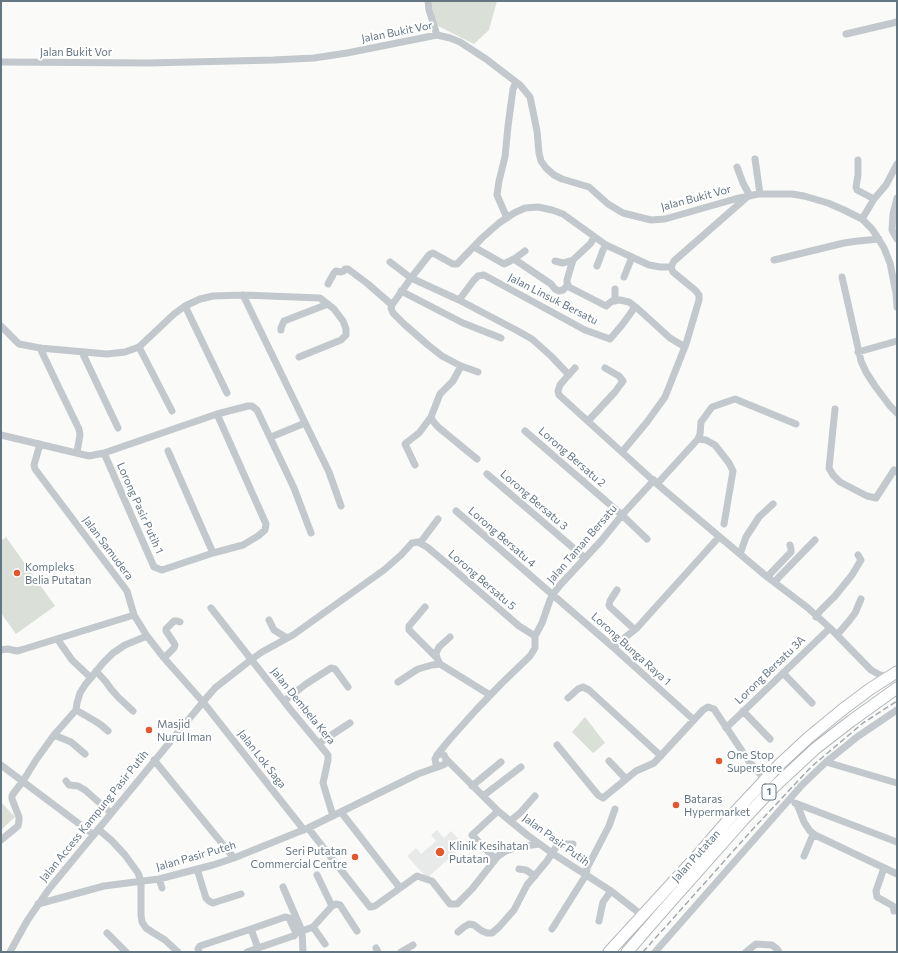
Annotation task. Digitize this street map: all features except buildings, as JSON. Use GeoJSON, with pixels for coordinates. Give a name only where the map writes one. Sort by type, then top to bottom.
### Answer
{"type":"FeatureCollection","features":[{"type":"Feature","properties":{"kind":"highway","name":"Jalan Putatan"},"geometry":{"type":"LineString","coordinates":[[609,952],[765,779],[808,738],[842,710],[870,689],[894,674]]}},
{"type":"Feature","properties":{"kind":"highway","name":"Jalan Putatan"},"geometry":{"type":"LineString","coordinates":[[628,952],[658,915],[774,787],[807,755],[851,720],[897,688]]}},
{"type":"Feature","properties":{"kind":"highway"},"geometry":{"type":"LineString","coordinates":[[842,710],[851,720]]}},
{"type":"Feature","properties":{"kind":"highway"},"geometry":{"type":"LineString","coordinates":[[643,916],[658,915]]}},
{"type":"Feature","properties":{"kind":"street"},"geometry":{"type":"LineString","coordinates":[[428,1],[429,10],[437,35]]}},
{"type":"Feature","properties":{"kind":"street"},"geometry":{"type":"LineString","coordinates":[[846,34],[897,22]]}},
{"type":"Feature","properties":{"kind":"street","name":"Jalan Bukit Vor"},"geometry":{"type":"LineString","coordinates":[[1,62],[148,63],[314,58],[437,35],[450,38],[460,42],[486,59],[516,82],[530,97],[537,131],[539,153],[546,168],[554,175],[589,187],[608,204],[623,213],[651,220],[665,219],[735,199],[760,194],[804,196],[828,203],[862,219],[880,239],[890,263],[896,293],[897,307]]}},
{"type":"Feature","properties":{"kind":"street"},"geometry":{"type":"LineString","coordinates":[[507,218],[497,195],[505,157],[513,89],[516,82]]}},
{"type":"Feature","properties":{"kind":"street"},"geometry":{"type":"LineString","coordinates":[[755,159],[760,194]]}},
{"type":"Feature","properties":{"kind":"street"},"geometry":{"type":"LineString","coordinates":[[858,160],[857,190],[874,199]]}},
{"type":"Feature","properties":{"kind":"street"},"geometry":{"type":"LineString","coordinates":[[862,219],[874,199],[886,185],[897,164]]}},
{"type":"Feature","properties":{"kind":"street"},"geometry":{"type":"LineString","coordinates":[[671,267],[674,261],[750,196],[737,167]]}},
{"type":"Feature","properties":{"kind":"street"},"geometry":{"type":"LineString","coordinates":[[897,198],[893,214],[892,230],[897,239]]}},
{"type":"Feature","properties":{"kind":"street"},"geometry":{"type":"LineString","coordinates":[[478,372],[461,366],[442,356],[428,346],[393,313],[391,308],[411,278],[432,253],[453,264],[457,264],[499,223],[525,208],[538,207],[563,214],[606,245],[649,265],[671,267]]}},
{"type":"Feature","properties":{"kind":"street"},"geometry":{"type":"LineString","coordinates":[[555,261],[563,263],[573,260],[591,243],[594,237]]}},
{"type":"Feature","properties":{"kind":"street"},"geometry":{"type":"LineString","coordinates":[[774,260],[844,243],[880,239]]}},
{"type":"Feature","properties":{"kind":"street"},"geometry":{"type":"LineString","coordinates":[[597,266],[606,245]]}},
{"type":"Feature","properties":{"kind":"street"},"geometry":{"type":"LineString","coordinates":[[474,247],[504,264],[514,259],[525,250]]}},
{"type":"Feature","properties":{"kind":"street"},"geometry":{"type":"LineString","coordinates":[[624,277],[632,257]]}},
{"type":"Feature","properties":{"kind":"street"},"geometry":{"type":"LineString","coordinates":[[514,259],[551,284],[554,289],[559,291],[563,290],[568,285]]}},
{"type":"Feature","properties":{"kind":"street"},"geometry":{"type":"LineString","coordinates":[[573,260],[567,280],[570,287],[606,306],[612,301],[620,300],[629,302],[670,338],[685,347]]}},
{"type":"Feature","properties":{"kind":"street"},"geometry":{"type":"LineString","coordinates":[[390,262],[411,278],[459,300],[532,339],[569,375]]}},
{"type":"Feature","properties":{"kind":"street"},"geometry":{"type":"LineString","coordinates":[[622,452],[647,422],[665,397],[685,347],[699,300],[699,295],[696,290],[673,272],[671,267]]}},
{"type":"Feature","properties":{"kind":"street"},"geometry":{"type":"LineString","coordinates":[[328,284],[336,271],[341,272],[348,269],[392,305]]}},
{"type":"Feature","properties":{"kind":"street","name":"Jalan Linsuk Bersatu"},"geometry":{"type":"LineString","coordinates":[[459,300],[478,276],[484,276],[585,330],[610,339],[635,307]]}},
{"type":"Feature","properties":{"kind":"street"},"geometry":{"type":"LineString","coordinates":[[842,277],[861,361],[886,402],[897,414]]}},
{"type":"Feature","properties":{"kind":"street"},"geometry":{"type":"LineString","coordinates":[[614,289],[615,301]]}},
{"type":"Feature","properties":{"kind":"street"},"geometry":{"type":"LineString","coordinates":[[401,292],[463,323],[501,338]]}},
{"type":"Feature","properties":{"kind":"street"},"geometry":{"type":"LineString","coordinates":[[244,294],[329,472],[341,506]]}},
{"type":"Feature","properties":{"kind":"street"},"geometry":{"type":"LineString","coordinates":[[1,326],[19,344],[40,348],[107,354],[125,352],[139,347],[174,314],[185,306],[200,299],[213,296],[244,294],[320,298],[334,309],[343,321],[346,335],[341,340],[299,357]]}},
{"type":"Feature","properties":{"kind":"street"},"geometry":{"type":"LineString","coordinates":[[281,330],[284,321],[328,304]]}},
{"type":"Feature","properties":{"kind":"street"},"geometry":{"type":"LineString","coordinates":[[185,306],[227,393]]}},
{"type":"Feature","properties":{"kind":"street"},"geometry":{"type":"LineString","coordinates":[[858,352],[897,341]]}},
{"type":"Feature","properties":{"kind":"street"},"geometry":{"type":"LineString","coordinates":[[139,347],[172,411]]}},
{"type":"Feature","properties":{"kind":"street"},"geometry":{"type":"LineString","coordinates":[[40,348],[79,429],[80,435],[77,452]]}},
{"type":"Feature","properties":{"kind":"street"},"geometry":{"type":"LineString","coordinates":[[82,352],[118,428]]}},
{"type":"Feature","properties":{"kind":"street"},"geometry":{"type":"LineString","coordinates":[[415,465],[406,443],[419,433],[431,417],[440,394],[452,381],[461,366]]}},
{"type":"Feature","properties":{"kind":"street"},"geometry":{"type":"LineString","coordinates":[[575,368],[560,385],[558,391],[559,395],[655,482],[740,554],[808,608],[830,628],[871,670],[875,677],[875,681],[870,689]]}},
{"type":"Feature","properties":{"kind":"street"},"geometry":{"type":"LineString","coordinates":[[588,421],[615,392],[623,381],[619,376],[605,368]]}},
{"type":"Feature","properties":{"kind":"street"},"geometry":{"type":"LineString","coordinates":[[724,524],[733,471],[729,463],[715,446],[706,440],[698,439],[701,422],[712,407],[735,399],[796,424]]}},
{"type":"Feature","properties":{"kind":"street"},"geometry":{"type":"LineString","coordinates":[[1,435],[89,456],[104,453],[218,414],[252,406],[257,410],[271,437],[294,488],[311,533]]}},
{"type":"Feature","properties":{"kind":"street"},"geometry":{"type":"LineString","coordinates":[[835,409],[829,468],[840,482],[867,496],[876,498],[896,469]]}},
{"type":"Feature","properties":{"kind":"street","name":"Lorong Pasir Putih 1"},"geometry":{"type":"LineString","coordinates":[[104,453],[154,567],[162,570],[243,544],[258,536],[265,530],[266,524],[218,414]]}},
{"type":"Feature","properties":{"kind":"street"},"geometry":{"type":"LineString","coordinates":[[431,417],[438,427],[477,459]]}},
{"type":"Feature","properties":{"kind":"street"},"geometry":{"type":"LineString","coordinates":[[271,437],[305,422]]}},
{"type":"Feature","properties":{"kind":"street","name":"Lorong Bersatu 2"},"geometry":{"type":"LineString","coordinates":[[525,431],[622,515],[647,539]]}},
{"type":"Feature","properties":{"kind":"street","name":"Jalan Taman Bersatu"},"geometry":{"type":"LineString","coordinates":[[436,757],[450,739],[490,695],[530,656],[535,648],[535,636],[542,623],[550,600],[561,584],[601,541],[622,515],[698,439]]}},
{"type":"Feature","properties":{"kind":"street","name":"Jalan Samudera"},"geometry":{"type":"LineString","coordinates":[[40,444],[34,464],[35,469],[127,592],[134,615],[147,636],[164,658],[203,702]]}},
{"type":"Feature","properties":{"kind":"street"},"geometry":{"type":"LineString","coordinates":[[168,451],[213,553]]}},
{"type":"Feature","properties":{"kind":"street","name":"Lorong Bersatu 3"},"geometry":{"type":"LineString","coordinates":[[487,474],[585,558]]}},
{"type":"Feature","properties":{"kind":"street"},"geometry":{"type":"LineString","coordinates":[[740,554],[746,537],[759,517],[773,504]]}},
{"type":"Feature","properties":{"kind":"street","name":"Lorong Bersatu 4"},"geometry":{"type":"LineString","coordinates":[[456,511],[553,594]]}},
{"type":"Feature","properties":{"kind":"street","name":"Jalan Access Kampung Pasir Putih"},"geometry":{"type":"LineString","coordinates":[[10,952],[27,920],[49,889],[154,760],[216,688],[252,659],[287,638],[384,570],[410,545],[418,542],[438,519]]}},
{"type":"Feature","properties":{"kind":"street"},"geometry":{"type":"LineString","coordinates":[[613,647],[659,605],[720,537]]}},
{"type":"Feature","properties":{"kind":"street"},"geometry":{"type":"LineString","coordinates":[[772,580],[779,577],[815,540]]}},
{"type":"Feature","properties":{"kind":"street","name":"Lorong Bersatu 5"},"geometry":{"type":"LineString","coordinates":[[418,542],[427,547],[519,626],[535,636]]}},
{"type":"Feature","properties":{"kind":"street"},"geometry":{"type":"LineString","coordinates":[[772,580],[770,574],[791,552],[792,549],[790,545]]}},
{"type":"Feature","properties":{"kind":"street"},"geometry":{"type":"LineString","coordinates":[[816,616],[852,575],[861,560],[858,555]]}},
{"type":"Feature","properties":{"kind":"street"},"geometry":{"type":"LineString","coordinates":[[617,590],[610,601],[610,607],[634,629]]}},
{"type":"Feature","properties":{"kind":"street","name":"Lorong Bunga Raya 1"},"geometry":{"type":"LineString","coordinates":[[553,594],[694,720]]}},
{"type":"Feature","properties":{"kind":"street"},"geometry":{"type":"LineString","coordinates":[[836,635],[855,613],[861,598]]}},
{"type":"Feature","properties":{"kind":"street","name":"Jalan Dembela Kera"},"geometry":{"type":"LineString","coordinates":[[211,608],[328,755],[329,757],[323,783],[333,816]]}},
{"type":"Feature","properties":{"kind":"street"},"geometry":{"type":"LineString","coordinates":[[425,608],[409,626],[409,630],[439,661],[490,695]]}},
{"type":"Feature","properties":{"kind":"street"},"geometry":{"type":"LineString","coordinates":[[1,650],[21,650],[58,640],[134,615]]}},
{"type":"Feature","properties":{"kind":"street"},"geometry":{"type":"LineString","coordinates":[[269,620],[274,630],[287,638]]}},
{"type":"Feature","properties":{"kind":"street"},"geometry":{"type":"LineString","coordinates":[[164,658],[175,646],[166,632],[166,629],[174,622],[180,622]]}},
{"type":"Feature","properties":{"kind":"street","name":"Lorong Bersatu 3A"},"geometry":{"type":"LineString","coordinates":[[726,728],[830,628]]}},
{"type":"Feature","properties":{"kind":"street"},"geometry":{"type":"LineString","coordinates":[[1,840],[18,826],[19,817],[12,796],[54,735],[76,710],[80,693],[96,671],[113,653],[125,645],[147,636]]}},
{"type":"Feature","properties":{"kind":"street"},"geometry":{"type":"LineString","coordinates":[[439,661],[436,653],[439,647],[450,637]]}},
{"type":"Feature","properties":{"kind":"street"},"geometry":{"type":"LineString","coordinates":[[58,640],[72,660],[91,678]]}},
{"type":"Feature","properties":{"kind":"street"},"geometry":{"type":"LineString","coordinates":[[398,682],[418,669],[432,665],[439,661]]}},
{"type":"Feature","properties":{"kind":"street"},"geometry":{"type":"LineString","coordinates":[[284,701],[306,684],[332,668],[335,669],[348,687]]}},
{"type":"Feature","properties":{"kind":"street"},"geometry":{"type":"LineString","coordinates":[[871,670],[880,675],[894,674]]}},
{"type":"Feature","properties":{"kind":"street"},"geometry":{"type":"LineString","coordinates":[[96,671],[118,697],[133,711]]}},
{"type":"Feature","properties":{"kind":"street"},"geometry":{"type":"LineString","coordinates":[[782,673],[812,703]]}},
{"type":"Feature","properties":{"kind":"street"},"geometry":{"type":"LineString","coordinates":[[568,698],[578,689],[583,687],[589,690],[661,756]]}},
{"type":"Feature","properties":{"kind":"street","name":"Jalan Lok Saga"},"geometry":{"type":"LineString","coordinates":[[203,702],[370,908],[376,906],[400,888]]}},
{"type":"Feature","properties":{"kind":"street"},"geometry":{"type":"LineString","coordinates":[[557,745],[598,795],[603,798],[636,771],[654,763],[703,710],[708,707],[714,709],[750,763],[765,779]]}},
{"type":"Feature","properties":{"kind":"street"},"geometry":{"type":"LineString","coordinates":[[76,710],[95,721],[108,731]]}},
{"type":"Feature","properties":{"kind":"street"},"geometry":{"type":"LineString","coordinates":[[655,952],[802,785],[826,762],[857,737],[897,710]]}},
{"type":"Feature","properties":{"kind":"street"},"geometry":{"type":"LineString","coordinates":[[743,711],[770,739]]}},
{"type":"Feature","properties":{"kind":"street"},"geometry":{"type":"LineString","coordinates":[[318,743],[350,723]]}},
{"type":"Feature","properties":{"kind":"street"},"geometry":{"type":"LineString","coordinates":[[54,735],[70,742],[85,754]]}},
{"type":"Feature","properties":{"kind":"street","name":"Jalan Taman Bersatu"},"geometry":{"type":"LineString","coordinates":[[444,762],[450,739]]}},
{"type":"Feature","properties":{"kind":"street"},"geometry":{"type":"LineString","coordinates":[[441,754],[444,762],[436,764],[436,757],[441,754]]}},
{"type":"Feature","properties":{"kind":"street","name":"Jalan Pasir Puteh"},"geometry":{"type":"LineString","coordinates":[[418,774],[436,757]]}},
{"type":"Feature","properties":{"kind":"street"},"geometry":{"type":"LineString","coordinates":[[154,760],[234,858]]}},
{"type":"Feature","properties":{"kind":"street"},"geometry":{"type":"LineString","coordinates":[[609,761],[626,779]]}},
{"type":"Feature","properties":{"kind":"street","name":"Jalan Pasir Puteh"},"geometry":{"type":"LineString","coordinates":[[38,904],[104,886],[159,879],[197,870],[234,858],[306,829],[444,762]]}},
{"type":"Feature","properties":{"kind":"street","name":"Jalan Pasir Putih"},"geometry":{"type":"LineString","coordinates":[[444,762],[462,775],[498,811],[526,834],[552,853],[611,891],[643,916]]}},
{"type":"Feature","properties":{"kind":"street"},"geometry":{"type":"LineString","coordinates":[[472,786],[501,762]]}},
{"type":"Feature","properties":{"kind":"street"},"geometry":{"type":"LineString","coordinates":[[826,762],[897,783]]}},
{"type":"Feature","properties":{"kind":"street"},"geometry":{"type":"LineString","coordinates":[[1,765],[23,782],[96,832],[111,840],[126,855],[137,871],[140,881],[142,922],[146,928],[165,940],[178,952]]}},
{"type":"Feature","properties":{"kind":"street"},"geometry":{"type":"LineString","coordinates":[[483,796],[521,767]]}},
{"type":"Feature","properties":{"kind":"street"},"geometry":{"type":"LineString","coordinates":[[66,781],[70,785],[78,786],[85,790],[111,814]]}},
{"type":"Feature","properties":{"kind":"street"},"geometry":{"type":"LineString","coordinates":[[510,821],[523,810],[535,796]]}},
{"type":"Feature","properties":{"kind":"street"},"geometry":{"type":"LineString","coordinates":[[790,800],[897,842]]}},
{"type":"Feature","properties":{"kind":"street"},"geometry":{"type":"LineString","coordinates":[[797,804],[804,822],[815,836],[897,874]]}},
{"type":"Feature","properties":{"kind":"street"},"geometry":{"type":"LineString","coordinates":[[552,929],[586,875],[587,868],[609,826],[615,809]]}},
{"type":"Feature","properties":{"kind":"street"},"geometry":{"type":"LineString","coordinates":[[495,859],[472,834],[498,811]]}},
{"type":"Feature","properties":{"kind":"street"},"geometry":{"type":"LineString","coordinates":[[341,812],[400,888],[418,876],[432,881],[450,904],[457,904],[472,889],[495,859],[506,851],[522,846],[539,844]]}},
{"type":"Feature","properties":{"kind":"street"},"geometry":{"type":"LineString","coordinates":[[522,846],[526,834]]}},
{"type":"Feature","properties":{"kind":"street"},"geometry":{"type":"LineString","coordinates":[[804,856],[812,837],[815,836]]}},
{"type":"Feature","properties":{"kind":"street"},"geometry":{"type":"LineString","coordinates":[[458,932],[469,924],[474,925],[487,933],[492,933],[514,910],[527,885],[556,847],[560,844],[573,844]]}},
{"type":"Feature","properties":{"kind":"street"},"geometry":{"type":"LineString","coordinates":[[884,868],[876,891],[877,897],[892,906],[894,911]]}},
{"type":"Feature","properties":{"kind":"street"},"geometry":{"type":"LineString","coordinates":[[519,869],[526,870],[535,876]]}},
{"type":"Feature","properties":{"kind":"street"},"geometry":{"type":"LineString","coordinates":[[197,870],[206,898],[209,901],[216,902],[241,894]]}},
{"type":"Feature","properties":{"kind":"street"},"geometry":{"type":"LineString","coordinates":[[317,875],[332,906]]}},
{"type":"Feature","properties":{"kind":"street"},"geometry":{"type":"LineString","coordinates":[[159,879],[162,888]]}},
{"type":"Feature","properties":{"kind":"street"},"geometry":{"type":"LineString","coordinates":[[283,887],[302,931],[303,952]]}},
{"type":"Feature","properties":{"kind":"street"},"geometry":{"type":"LineString","coordinates":[[599,921],[603,902],[611,891]]}},
{"type":"Feature","properties":{"kind":"street"},"geometry":{"type":"LineString","coordinates":[[302,931],[313,927],[332,906],[336,904],[340,905],[357,931]]}},
{"type":"Feature","properties":{"kind":"street"},"geometry":{"type":"LineString","coordinates":[[199,952],[198,949],[200,946],[287,917],[290,920],[296,933],[293,936],[246,952]]}},
{"type":"Feature","properties":{"kind":"street"},"geometry":{"type":"LineString","coordinates":[[313,927],[325,944]]}},
{"type":"Feature","properties":{"kind":"street"},"geometry":{"type":"LineString","coordinates":[[250,929],[258,948]]}},
{"type":"Feature","properties":{"kind":"street"},"geometry":{"type":"LineString","coordinates":[[107,933],[126,952]]}},
{"type":"Feature","properties":{"kind":"street"},"geometry":{"type":"LineString","coordinates":[[746,952],[756,944],[772,945],[779,952]]}},
{"type":"Feature","properties":{"kind":"street"},"geometry":{"type":"LineString","coordinates":[[401,952],[413,945]]}},
{"type":"Feature","properties":{"kind":"shaded area"},"geometry":{"type":"Polygon","coordinates":[[[432,1],[497,1],[489,30],[474,44],[436,25],[432,1]]]}},
{"type":"Feature","properties":{"kind":"shaded area","name":"Kompleks Belia Putatan"},"geometry":{"type":"Polygon","coordinates":[[[6,537],[55,606],[16,634],[1,613],[1,541],[6,537]]]}},
{"type":"Feature","properties":{"kind":"shaded area"},"geometry":{"type":"Polygon","coordinates":[[[585,717],[605,743],[593,753],[572,732],[585,717]]]}},
{"type":"Feature","properties":{"kind":"shaded area"},"geometry":{"type":"Polygon","coordinates":[[[1,802],[15,817],[1,830],[1,802]]]}},
{"type":"Feature","properties":{"kind":"shaded area","name":"Klinik Kesihatan Putatan"},"geometry":{"type":"Polygon","coordinates":[[[437,830],[444,838],[451,831],[464,845],[427,878],[407,856],[416,848],[421,854],[436,841],[431,835],[437,830]]]}},
{"type":"Feature","properties":{"kind":"railway"},"geometry":{"type":"LineString","coordinates":[[643,952],[752,830],[811,767],[863,723],[897,701]]}},
{"type":"Feature","properties":{"kind":"place","name":"Kompleks Belia Putatan"},"geometry":{"type":"Point","coordinates":[17,573]}},
{"type":"Feature","properties":{"kind":"place","name":"Masjid Nurul Iman"},"geometry":{"type":"Point","coordinates":[149,730]}},
{"type":"Feature","properties":{"kind":"place","name":"One Stop Superstore"},"geometry":{"type":"Point","coordinates":[719,761]}},
{"type":"Feature","properties":{"kind":"place","name":"Bataras Hypermarket"},"geometry":{"type":"Point","coordinates":[676,805]}},
{"type":"Feature","properties":{"kind":"place","name":"Klinik Kesihatan Putatan"},"geometry":{"type":"Point","coordinates":[440,852]}},
{"type":"Feature","properties":{"kind":"place","name":"Seri Putatan Commercial Centre"},"geometry":{"type":"Point","coordinates":[355,857]}}]}
